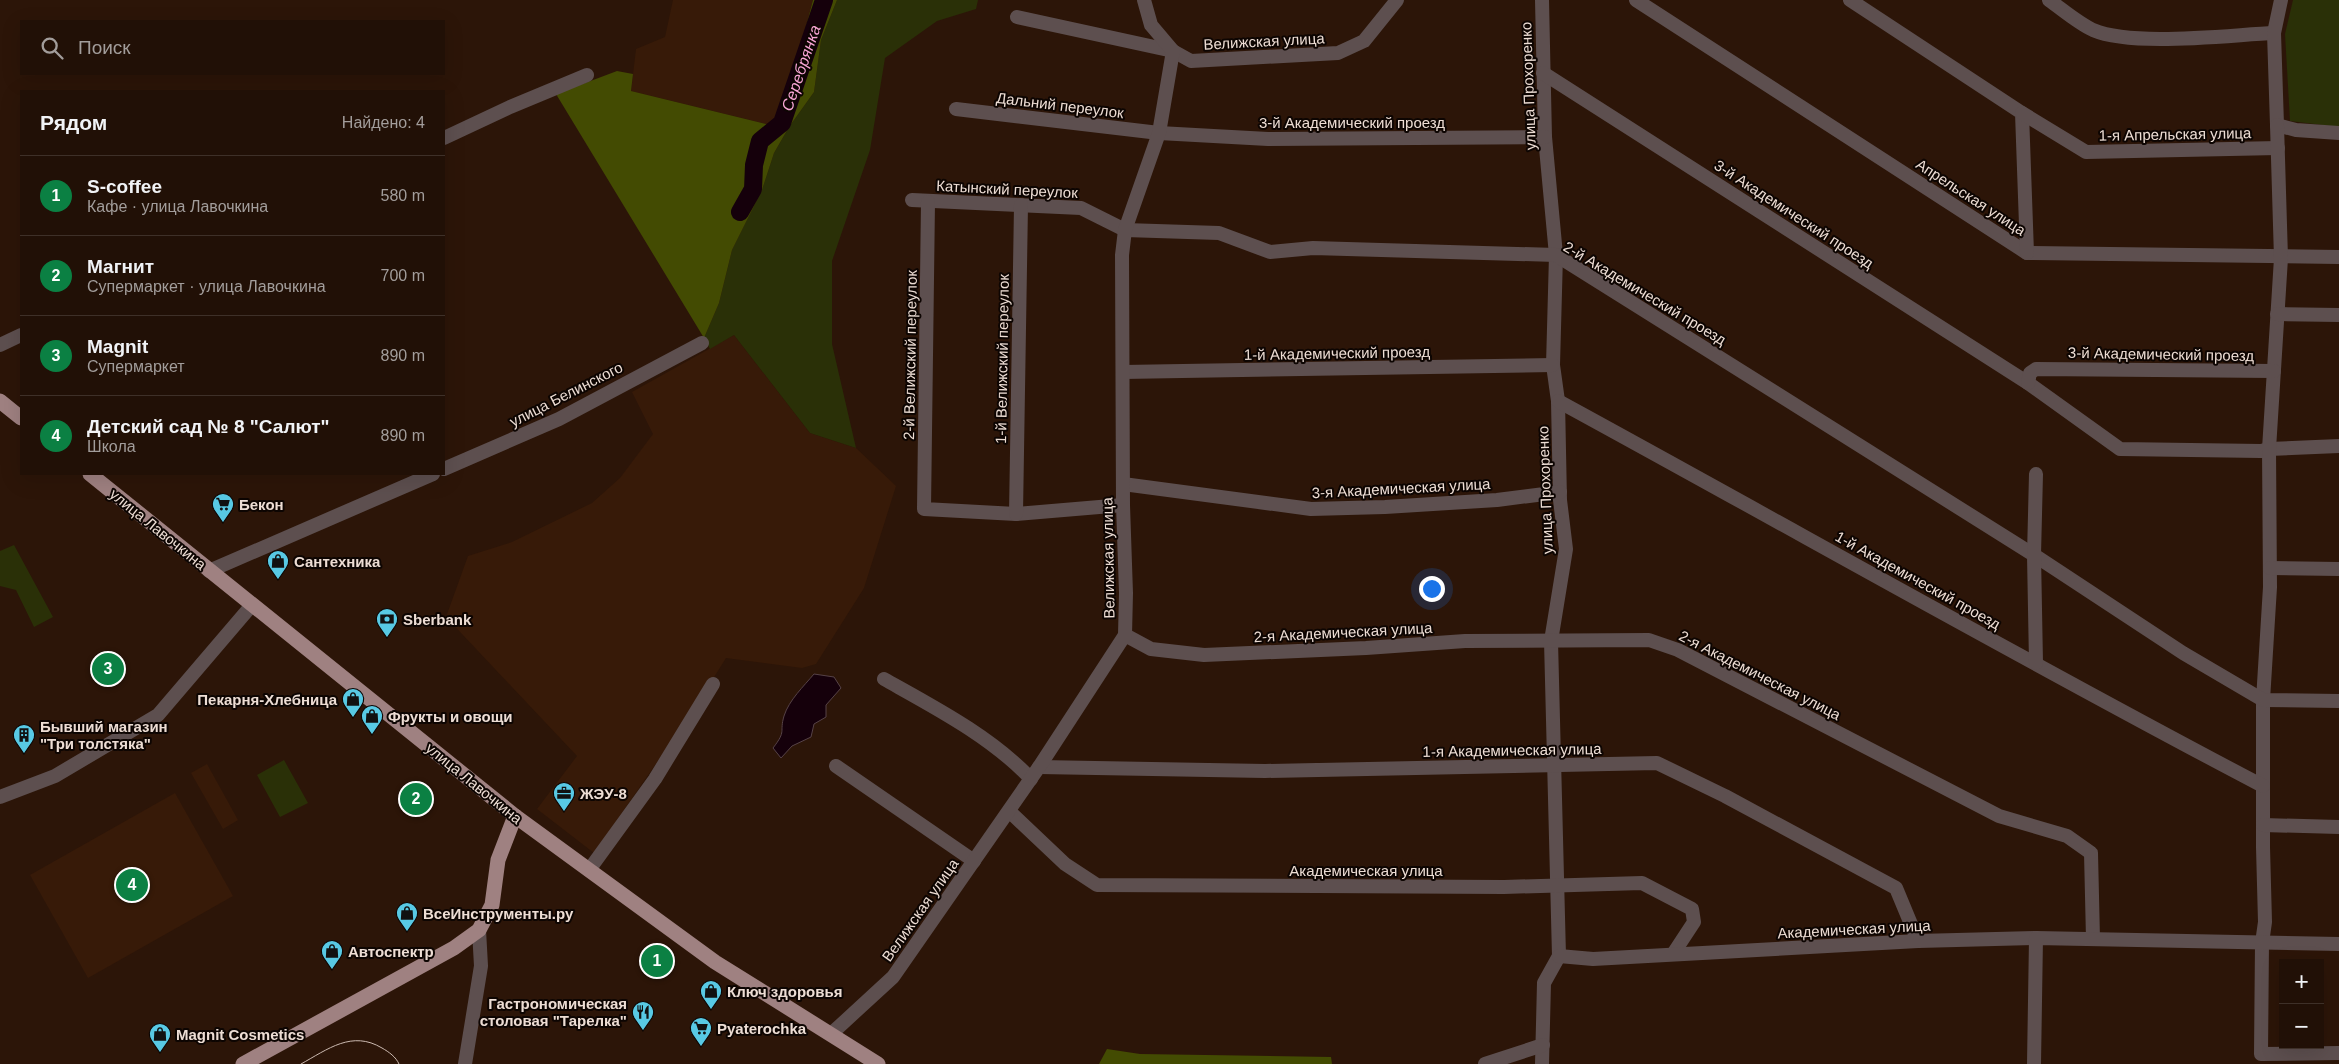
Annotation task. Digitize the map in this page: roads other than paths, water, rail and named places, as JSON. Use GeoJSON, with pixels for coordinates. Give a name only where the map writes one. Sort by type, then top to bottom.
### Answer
{"type":"FeatureCollection","features":[{"type":"Feature","properties":{"kind":"main road"},"geometry":{"type":"LineString","coordinates":[[0,401],[20,417]]}},
{"type":"Feature","properties":{"kind":"main road","name":"улица Лавочкина"},"geometry":{"type":"LineString","coordinates":[[91,475],[515,816],[715,962],[878,1064]]}},
{"type":"Feature","properties":{"kind":"main road"},"geometry":{"type":"LineString","coordinates":[[243,1064],[454,948],[479,930],[492,905],[498,860],[515,816]]}},
{"type":"Feature","properties":{"kind":"street","name":"Велижская улица"},"geometry":{"type":"LineString","coordinates":[[1144,0],[1151,26],[1173,50],[1191,61],[1338,53],[1364,41],[1397,0]]}},
{"type":"Feature","properties":{"kind":"street","name":"улица Прохоренко"},"geometry":{"type":"LineString","coordinates":[[1542,0],[1544,137],[1556,255],[1553,365],[1558,401],[1560,492],[1566,549],[1552,641],[1559,956],[1544,983],[1542,1064]]}},
{"type":"Feature","properties":{"kind":"street","name":"Апрельская улица"},"geometry":{"type":"LineString","coordinates":[[1636,0],[2027,253],[2281,258],[2339,257]]}},
{"type":"Feature","properties":{"kind":"street","name":"1-я Апрельская улица"},"geometry":{"type":"LineString","coordinates":[[1850,0],[2022,113],[2086,152],[2278,148]]}},
{"type":"Feature","properties":{"kind":"street"},"geometry":{"type":"LineString","coordinates":[[2049,0],[2092,30],[2111,36],[2145,39],[2274,33]]}},
{"type":"Feature","properties":{"kind":"street"},"geometry":{"type":"LineString","coordinates":[[2281,0],[2274,33],[2281,258],[2269,449],[2270,568],[2263,700],[2262,825],[2265,922],[2262,943],[2257,1059],[2339,1053]]}},
{"type":"Feature","properties":{"kind":"street","name":"Велижская улица"},"geometry":{"type":"LineString","coordinates":[[1017,17],[1173,50]]}},
{"type":"Feature","properties":{"kind":"street","name":"Велижская улица"},"geometry":{"type":"LineString","coordinates":[[832,1034],[893,976],[1031,779],[1124,635],[1126,593],[1123,505],[1122,255],[1125,230],[1159,133],[1173,50]]}},
{"type":"Feature","properties":{"kind":"street","name":"3-й Академический проезд"},"geometry":{"type":"LineString","coordinates":[[1543,73],[2028,383],[2120,449],[2260,451],[2339,446]]}},
{"type":"Feature","properties":{"kind":"street"},"geometry":{"type":"LineString","coordinates":[[445,138],[510,106],[587,74]]}},
{"type":"Feature","properties":{"kind":"street","name":"Дальний переулок"},"geometry":{"type":"LineString","coordinates":[[956,109],[1159,133]]}},
{"type":"Feature","properties":{"kind":"street"},"geometry":{"type":"LineString","coordinates":[[2022,113],[2027,253]]}},
{"type":"Feature","properties":{"kind":"street"},"geometry":{"type":"LineString","coordinates":[[2277,125],[2296,130],[2339,133]]}},
{"type":"Feature","properties":{"kind":"street","name":"3-й Академический проезд"},"geometry":{"type":"LineString","coordinates":[[1159,133],[1287,139],[1544,137]]}},
{"type":"Feature","properties":{"kind":"street","name":"Катынский переулок"},"geometry":{"type":"LineString","coordinates":[[912,200],[1081,208],[1125,230]]}},
{"type":"Feature","properties":{"kind":"street","name":"2-й Велижский переулок"},"geometry":{"type":"LineString","coordinates":[[928,202],[924,509],[1016,514]]}},
{"type":"Feature","properties":{"kind":"street","name":"1-й Велижский переулок"},"geometry":{"type":"LineString","coordinates":[[1016,514],[1021,205]]}},
{"type":"Feature","properties":{"kind":"street","name":"2-й Академический проезд"},"geometry":{"type":"LineString","coordinates":[[1125,230],[1219,233],[1270,252],[1313,248],[1556,255],[2034,555],[2183,653],[2263,700]]}},
{"type":"Feature","properties":{"kind":"street"},"geometry":{"type":"LineString","coordinates":[[2277,314],[2339,315]]}},
{"type":"Feature","properties":{"kind":"street"},"geometry":{"type":"LineString","coordinates":[[0,345],[20,335]]}},
{"type":"Feature","properties":{"kind":"street","name":"улица Белинского"},"geometry":{"type":"LineString","coordinates":[[445,469],[559,419],[702,344]]}},
{"type":"Feature","properties":{"kind":"street","name":"1-й Академический проезд"},"geometry":{"type":"LineString","coordinates":[[1123,372],[1553,365]]}},
{"type":"Feature","properties":{"kind":"street","name":"3-й Академический проезд"},"geometry":{"type":"LineString","coordinates":[[2028,383],[2030,373],[2036,369],[2274,371]]}},
{"type":"Feature","properties":{"kind":"street","name":"1-й Академический проезд"},"geometry":{"type":"LineString","coordinates":[[1558,401],[2036,663],[2123,713],[2263,786]]}},
{"type":"Feature","properties":{"kind":"street"},"geometry":{"type":"LineString","coordinates":[[2036,474],[2034,555],[2036,663]]}},
{"type":"Feature","properties":{"kind":"street"},"geometry":{"type":"LineString","coordinates":[[209,571],[431,475]]}},
{"type":"Feature","properties":{"kind":"street","name":"3-я Академическая улица"},"geometry":{"type":"LineString","coordinates":[[1123,484],[1311,509],[1385,507],[1497,500],[1560,492]]}},
{"type":"Feature","properties":{"kind":"street"},"geometry":{"type":"LineString","coordinates":[[1016,514],[1123,505]]}},
{"type":"Feature","properties":{"kind":"street"},"geometry":{"type":"LineString","coordinates":[[2270,568],[2339,569]]}},
{"type":"Feature","properties":{"kind":"street"},"geometry":{"type":"LineString","coordinates":[[0,797],[55,776],[158,715],[252,605]]}},
{"type":"Feature","properties":{"kind":"street","name":"2-я Академическая улица"},"geometry":{"type":"LineString","coordinates":[[1124,635],[1151,649],[1204,655],[1366,648],[1465,641],[1649,640],[1678,650],[1999,816],[2067,836],[2091,853],[2093,939]]}},
{"type":"Feature","properties":{"kind":"street"},"geometry":{"type":"LineString","coordinates":[[884,679],[959,722],[1019,767],[1031,779]]}},
{"type":"Feature","properties":{"kind":"street"},"geometry":{"type":"LineString","coordinates":[[589,870],[655,779],[713,684]]}},
{"type":"Feature","properties":{"kind":"street"},"geometry":{"type":"LineString","coordinates":[[2263,700],[2339,701]]}},
{"type":"Feature","properties":{"kind":"street","name":"1-я Академическая улица"},"geometry":{"type":"LineString","coordinates":[[1039,767],[1265,771],[1534,764],[1555,766],[1657,763],[1726,796],[1896,888],[1918,942]]}},
{"type":"Feature","properties":{"kind":"street"},"geometry":{"type":"LineString","coordinates":[[836,766],[974,861]]}},
{"type":"Feature","properties":{"kind":"street","name":"Академическая улица"},"geometry":{"type":"LineString","coordinates":[[1009,811],[1065,864],[1097,885],[1558,886],[1642,883],[1692,909],[1694,922],[1673,954]]}},
{"type":"Feature","properties":{"kind":"street"},"geometry":{"type":"LineString","coordinates":[[2262,825],[2339,826]]}},
{"type":"Feature","properties":{"kind":"street"},"geometry":{"type":"LineString","coordinates":[[465,1064],[482,966],[479,930]]}},
{"type":"Feature","properties":{"kind":"street"},"geometry":{"type":"LineString","coordinates":[[2034,1064],[2036,938]]}},
{"type":"Feature","properties":{"kind":"street","name":"Академическая улица"},"geometry":{"type":"LineString","coordinates":[[1559,956],[1593,958],[2036,938],[2339,944]]}},
{"type":"Feature","properties":{"kind":"street"},"geometry":{"type":"LineString","coordinates":[[1485,1064],[1543,1045]]}},
{"type":"Feature","properties":{"kind":"waterway","name":"Серебрянка"},"geometry":{"type":"LineString","coordinates":[[740,212],[753,189],[754,165],[760,141],[782,123],[824,0]]}},
{"type":"Feature","properties":{"kind":"tram line"},"geometry":{"type":"LineString","coordinates":[[301,1064],[331,1048],[350,1041],[371,1043],[390,1053],[399,1064]]}},
{"type":"Feature","properties":{"kind":"place","name":"Бекон"},"geometry":{"type":"Point","coordinates":[223,523]}},
{"type":"Feature","properties":{"kind":"place","name":"Сантехника"},"geometry":{"type":"Point","coordinates":[278,580]}},
{"type":"Feature","properties":{"kind":"place","name":"Sberbank"},"geometry":{"type":"Point","coordinates":[387,638]}},
{"type":"Feature","properties":{"kind":"place","name":"Magnit"},"geometry":{"type":"Point","coordinates":[108,669]}},
{"type":"Feature","properties":{"kind":"place","name":"Пекарня-Хлебница"},"geometry":{"type":"Point","coordinates":[353,718]}},
{"type":"Feature","properties":{"kind":"place","name":"Фрукты и овощи"},"geometry":{"type":"Point","coordinates":[372,735]}},
{"type":"Feature","properties":{"kind":"place","name":"Бывший магазин \"Три толстяка\""},"geometry":{"type":"Point","coordinates":[24,754]}},
{"type":"Feature","properties":{"kind":"place","name":"Магнит"},"geometry":{"type":"Point","coordinates":[416,799]}},
{"type":"Feature","properties":{"kind":"place","name":"ЖЭУ-8"},"geometry":{"type":"Point","coordinates":[564,812]}},
{"type":"Feature","properties":{"kind":"place","name":"Детский сад № 8 \"Салют\""},"geometry":{"type":"Point","coordinates":[132,885]}},
{"type":"Feature","properties":{"kind":"place","name":"ВсеИнструменты.ру"},"geometry":{"type":"Point","coordinates":[407,932]}},
{"type":"Feature","properties":{"kind":"place","name":"S-coffee"},"geometry":{"type":"Point","coordinates":[657,961]}},
{"type":"Feature","properties":{"kind":"place","name":"Автоспектр"},"geometry":{"type":"Point","coordinates":[332,970]}},
{"type":"Feature","properties":{"kind":"place","name":"Ключ здоровья"},"geometry":{"type":"Point","coordinates":[711,1010]}},
{"type":"Feature","properties":{"kind":"place","name":"Гастрономическая столовая \"Тарелка\""},"geometry":{"type":"Point","coordinates":[643,1031]}},
{"type":"Feature","properties":{"kind":"place","name":"Pyaterochka"},"geometry":{"type":"Point","coordinates":[701,1047]}},
{"type":"Feature","properties":{"kind":"place","name":"Magnit Cosmetics"},"geometry":{"type":"Point","coordinates":[160,1053]}}]}
